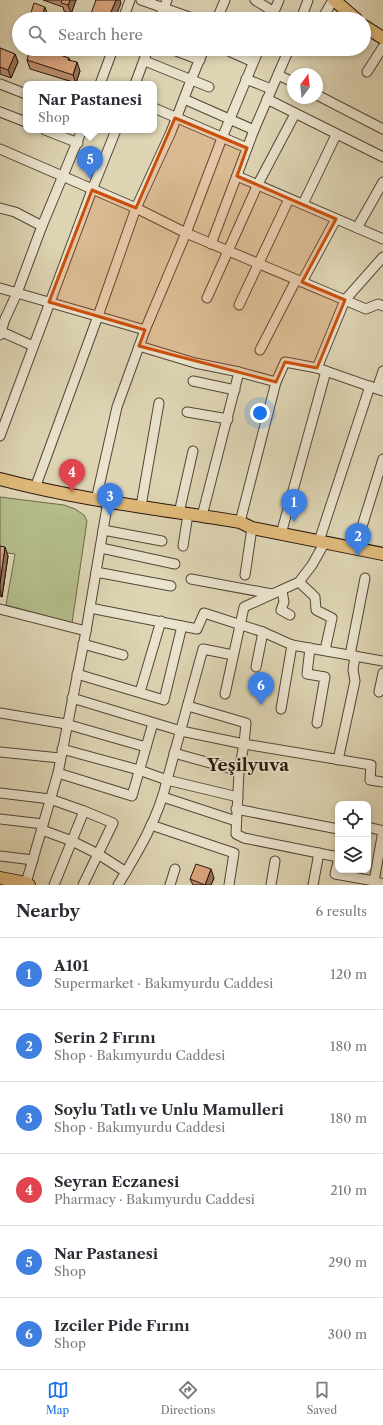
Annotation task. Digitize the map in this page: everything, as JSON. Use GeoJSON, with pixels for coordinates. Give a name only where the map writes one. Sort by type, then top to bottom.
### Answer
{"type":"FeatureCollection","features":[{"type":"Feature","properties":{"kind":"main road"},"geometry":{"type":"LineString","coordinates":[[338,2],[349,12]]}},
{"type":"Feature","properties":{"kind":"main road"},"geometry":{"type":"LineString","coordinates":[[371,30],[383,38]]}},
{"type":"Feature","properties":{"kind":"main road"},"geometry":{"type":"LineString","coordinates":[[0,479],[35,488],[240,522],[252,528],[383,554]]}},
{"type":"Feature","properties":{"kind":"main road"},"geometry":{"type":"LineString","coordinates":[[3,880],[28,884]]}},
{"type":"Feature","properties":{"kind":"street"},"geometry":{"type":"LineString","coordinates":[[126,12],[130,0]]}},
{"type":"Feature","properties":{"kind":"street"},"geometry":{"type":"LineString","coordinates":[[141,0],[165,4],[181,12]]}},
{"type":"Feature","properties":{"kind":"street"},"geometry":{"type":"LineString","coordinates":[[220,12],[225,0]]}},
{"type":"Feature","properties":{"kind":"street"},"geometry":{"type":"LineString","coordinates":[[255,0],[269,12]]}},
{"type":"Feature","properties":{"kind":"street"},"geometry":{"type":"LineString","coordinates":[[274,12],[279,0]]}},
{"type":"Feature","properties":{"kind":"street"},"geometry":{"type":"LineString","coordinates":[[304,12],[308,0]]}},
{"type":"Feature","properties":{"kind":"street"},"geometry":{"type":"LineString","coordinates":[[329,12],[338,2]]}},
{"type":"Feature","properties":{"kind":"street"},"geometry":{"type":"LineString","coordinates":[[367,72],[383,47]]}},
{"type":"Feature","properties":{"kind":"street"},"geometry":{"type":"LineString","coordinates":[[103,81],[111,56]]}},
{"type":"Feature","properties":{"kind":"street"},"geometry":{"type":"LineString","coordinates":[[136,81],[145,61],[145,56]]}},
{"type":"Feature","properties":{"kind":"street"},"geometry":{"type":"LineString","coordinates":[[189,56],[200,60]]}},
{"type":"Feature","properties":{"kind":"street"},"geometry":{"type":"LineString","coordinates":[[35,488],[136,208],[201,56]]}},
{"type":"Feature","properties":{"kind":"street"},"geometry":{"type":"LineString","coordinates":[[240,56],[253,62]]}},
{"type":"Feature","properties":{"kind":"street"},"geometry":{"type":"LineString","coordinates":[[28,884],[33,860],[58,773],[66,724],[86,631],[104,530],[102,500],[117,407],[145,330],[186,233],[222,138],[256,56]]}},
{"type":"Feature","properties":{"kind":"street"},"geometry":{"type":"LineString","coordinates":[[211,244],[254,130],[286,56]]}},
{"type":"Feature","properties":{"kind":"street"},"geometry":{"type":"LineString","coordinates":[[145,61],[209,87]]}},
{"type":"Feature","properties":{"kind":"street"},"geometry":{"type":"LineString","coordinates":[[278,75],[287,79]]}},
{"type":"Feature","properties":{"kind":"street"},"geometry":{"type":"LineString","coordinates":[[246,79],[271,89]]}},
{"type":"Feature","properties":{"kind":"street"},"geometry":{"type":"LineString","coordinates":[[0,84],[23,93]]}},
{"type":"Feature","properties":{"kind":"street"},"geometry":{"type":"LineString","coordinates":[[323,98],[383,129]]}},
{"type":"Feature","properties":{"kind":"street"},"geometry":{"type":"LineString","coordinates":[[184,99],[230,118],[254,130]]}},
{"type":"Feature","properties":{"kind":"street"},"geometry":{"type":"LineString","coordinates":[[267,100],[383,158]]}},
{"type":"Feature","properties":{"kind":"street"},"geometry":{"type":"LineString","coordinates":[[157,109],[247,148]]}},
{"type":"Feature","properties":{"kind":"street"},"geometry":{"type":"LineString","coordinates":[[0,112],[23,121]]}},
{"type":"Feature","properties":{"kind":"street"},"geometry":{"type":"LineString","coordinates":[[207,298],[258,184],[295,114]]}},
{"type":"Feature","properties":{"kind":"street"},"geometry":{"type":"LineString","coordinates":[[53,133],[78,143]]}},
{"type":"Feature","properties":{"kind":"street"},"geometry":{"type":"LineString","coordinates":[[33,346],[1,332],[62,176],[78,143],[81,133]]}},
{"type":"Feature","properties":{"kind":"street"},"geometry":{"type":"LineString","coordinates":[[0,436],[115,133]]}},
{"type":"Feature","properties":{"kind":"street"},"geometry":{"type":"LineString","coordinates":[[303,204],[336,135]]}},
{"type":"Feature","properties":{"kind":"street"},"geometry":{"type":"LineString","coordinates":[[0,149],[136,208],[211,244],[366,309],[378,304],[383,306]]}},
{"type":"Feature","properties":{"kind":"street"},"geometry":{"type":"LineString","coordinates":[[237,176],[383,239]]}},
{"type":"Feature","properties":{"kind":"street"},"geometry":{"type":"LineString","coordinates":[[357,228],[383,182]]}},
{"type":"Feature","properties":{"kind":"street"},"geometry":{"type":"LineString","coordinates":[[239,305],[289,199]]}},
{"type":"Feature","properties":{"kind":"street"},"geometry":{"type":"LineString","coordinates":[[0,208],[15,212],[42,226]]}},
{"type":"Feature","properties":{"kind":"street"},"geometry":{"type":"LineString","coordinates":[[260,350],[336,219]]}},
{"type":"Feature","properties":{"kind":"street"},"geometry":{"type":"LineString","coordinates":[[317,368],[345,300],[383,257]]}},
{"type":"Feature","properties":{"kind":"street"},"geometry":{"type":"LineString","coordinates":[[0,288],[145,330]]}},
{"type":"Feature","properties":{"kind":"street"},"geometry":{"type":"LineString","coordinates":[[139,346],[195,363],[239,372],[276,382]]}},
{"type":"Feature","properties":{"kind":"street"},"geometry":{"type":"LineString","coordinates":[[240,522],[276,382],[285,362],[317,368],[376,389]]}},
{"type":"Feature","properties":{"kind":"street"},"geometry":{"type":"LineString","coordinates":[[282,534],[326,371]]}},
{"type":"Feature","properties":{"kind":"street"},"geometry":{"type":"LineString","coordinates":[[225,694],[244,607],[299,582],[312,565],[322,542],[383,371]]}},
{"type":"Feature","properties":{"kind":"street"},"geometry":{"type":"LineString","coordinates":[[202,516],[239,372]]}},
{"type":"Feature","properties":{"kind":"street"},"geometry":{"type":"LineString","coordinates":[[193,381],[235,390]]}},
{"type":"Feature","properties":{"kind":"street"},"geometry":{"type":"LineString","coordinates":[[141,506],[159,403]]}},
{"type":"Feature","properties":{"kind":"street"},"geometry":{"type":"LineString","coordinates":[[187,412],[228,419]]}},
{"type":"Feature","properties":{"kind":"street"},"geometry":{"type":"LineString","coordinates":[[183,546],[184,513],[193,451]]}},
{"type":"Feature","properties":{"kind":"street"},"geometry":{"type":"LineString","coordinates":[[355,549],[383,459]]}},
{"type":"Feature","properties":{"kind":"street"},"geometry":{"type":"LineString","coordinates":[[245,575],[252,528]]}},
{"type":"Feature","properties":{"kind":"street"},"geometry":{"type":"LineString","coordinates":[[104,530],[162,541]]}},
{"type":"Feature","properties":{"kind":"street"},"geometry":{"type":"LineString","coordinates":[[101,548],[175,564]]}},
{"type":"Feature","properties":{"kind":"street"},"geometry":{"type":"LineString","coordinates":[[96,572],[171,586]]}},
{"type":"Feature","properties":{"kind":"street"},"geometry":{"type":"LineString","coordinates":[[338,760],[355,681],[353,655],[365,578]]}},
{"type":"Feature","properties":{"kind":"street"},"geometry":{"type":"LineString","coordinates":[[191,579],[272,594]]}},
{"type":"Feature","properties":{"kind":"street"},"geometry":{"type":"LineString","coordinates":[[299,582],[315,597],[316,610],[332,618],[325,650]]}},
{"type":"Feature","properties":{"kind":"street"},"geometry":{"type":"LineString","coordinates":[[282,591],[284,602],[281,610],[290,615]]}},
{"type":"Feature","properties":{"kind":"street"},"geometry":{"type":"LineString","coordinates":[[90,608],[197,629],[204,613],[263,632],[292,645],[383,661]]}},
{"type":"Feature","properties":{"kind":"street"},"geometry":{"type":"LineString","coordinates":[[0,609],[86,631]]}},
{"type":"Feature","properties":{"kind":"street"},"geometry":{"type":"LineString","coordinates":[[140,692],[161,621]]}},
{"type":"Feature","properties":{"kind":"street"},"geometry":{"type":"LineString","coordinates":[[77,674],[164,700],[182,626]]}},
{"type":"Feature","properties":{"kind":"street"},"geometry":{"type":"LineString","coordinates":[[256,667],[263,632]]}},
{"type":"Feature","properties":{"kind":"street"},"geometry":{"type":"LineString","coordinates":[[83,644],[123,656]]}},
{"type":"Feature","properties":{"kind":"street"},"geometry":{"type":"LineString","coordinates":[[281,709],[292,645]]}},
{"type":"Feature","properties":{"kind":"street"},"geometry":{"type":"LineString","coordinates":[[310,648],[307,674],[325,677],[317,722]]}},
{"type":"Feature","properties":{"kind":"street"},"geometry":{"type":"LineString","coordinates":[[118,885],[151,825],[163,797],[203,649],[233,655]]}},
{"type":"Feature","properties":{"kind":"street"},"geometry":{"type":"LineString","coordinates":[[379,692],[383,673]]}},
{"type":"Feature","properties":{"kind":"street"},"geometry":{"type":"LineString","coordinates":[[72,698],[181,731],[244,744],[371,765],[370,780],[383,782]]}},
{"type":"Feature","properties":{"kind":"street"},"geometry":{"type":"LineString","coordinates":[[188,706],[246,723],[239,771],[236,834],[244,838],[335,857]]}},
{"type":"Feature","properties":{"kind":"street"},"geometry":{"type":"LineString","coordinates":[[0,713],[66,724],[146,747]]}},
{"type":"Feature","properties":{"kind":"street"},"geometry":{"type":"LineString","coordinates":[[58,773],[132,796],[153,723]]}},
{"type":"Feature","properties":{"kind":"street"},"geometry":{"type":"LineString","coordinates":[[62,749],[139,770],[167,780],[238,797]]}},
{"type":"Feature","properties":{"kind":"street"},"geometry":{"type":"LineString","coordinates":[[0,752],[60,758]]}},
{"type":"Feature","properties":{"kind":"street"},"geometry":{"type":"LineString","coordinates":[[174,753],[239,771]]}},
{"type":"Feature","properties":{"kind":"street"},"geometry":{"type":"LineString","coordinates":[[0,793],[50,799],[113,823],[83,885]]}},
{"type":"Feature","properties":{"kind":"street"},"geometry":{"type":"LineString","coordinates":[[163,797],[236,820]]}},
{"type":"Feature","properties":{"kind":"street"},"geometry":{"type":"LineString","coordinates":[[236,809],[335,828]]}},
{"type":"Feature","properties":{"kind":"street"},"geometry":{"type":"LineString","coordinates":[[54,885],[84,811]]}},
{"type":"Feature","properties":{"kind":"street"},"geometry":{"type":"LineString","coordinates":[[0,819],[42,827],[98,854],[126,872]]}},
{"type":"Feature","properties":{"kind":"street"},"geometry":{"type":"LineString","coordinates":[[151,825],[234,853],[229,885]]}},
{"type":"Feature","properties":{"kind":"street"},"geometry":{"type":"LineString","coordinates":[[335,873],[379,882],[383,831],[371,828]]}},
{"type":"Feature","properties":{"kind":"street"},"geometry":{"type":"LineString","coordinates":[[313,885],[319,854]]}},
{"type":"Feature","properties":{"kind":"street"},"geometry":{"type":"LineString","coordinates":[[0,856],[33,860]]}},
{"type":"Feature","properties":{"kind":"street"},"geometry":{"type":"LineString","coordinates":[[271,885],[275,861]]}},
{"type":"Feature","properties":{"kind":"street"},"geometry":{"type":"LineString","coordinates":[[170,885],[175,869]]}},
{"type":"Feature","properties":{"kind":"highlighted area"},"geometry":{"type":"Polygon","coordinates":[[[175,118],[247,148],[237,176],[336,219],[302,282],[345,300],[317,368],[285,362],[276,382],[139,346],[145,330],[49,302],[92,190],[136,208],[175,118]]]}},
{"type":"Feature","properties":{"kind":"green space"},"geometry":{"type":"Polygon","coordinates":[[[0,497],[64,505],[75,509],[84,515],[87,521],[72,623],[6,605],[15,554],[0,552],[0,497]]]}},
{"type":"Feature","properties":{"kind":"building"},"geometry":{"type":"Polygon","coordinates":[[[62,0],[70,0],[68,5],[61,3],[62,0]]]}},
{"type":"Feature","properties":{"kind":"building"},"geometry":{"type":"Polygon","coordinates":[[[96,0],[116,0],[111,12],[92,12],[96,0]]]}},
{"type":"Feature","properties":{"kind":"building"},"geometry":{"type":"Polygon","coordinates":[[[34,3],[45,7],[43,12],[31,12],[34,3]]]}},
{"type":"Feature","properties":{"kind":"building"},"geometry":{"type":"Polygon","coordinates":[[[0,48],[12,53],[12,56],[14,56],[8,70],[0,67],[0,48]]]}},
{"type":"Feature","properties":{"kind":"building"},"geometry":{"type":"Polygon","coordinates":[[[28,56],[63,56],[69,58],[68,60],[77,62],[73,75],[27,60],[28,56]]]}},
{"type":"Feature","properties":{"kind":"building"},"geometry":{"type":"Polygon","coordinates":[[[0,546],[5,547],[0,583],[0,546]]]}},
{"type":"Feature","properties":{"kind":"building"},"geometry":{"type":"Polygon","coordinates":[[[196,864],[211,869],[205,885],[190,879],[196,864]]]}},
{"type":"Feature","properties":{"kind":"place","name":"Nar Pastanesi"},"geometry":{"type":"Point","coordinates":[90,179]}},
{"type":"Feature","properties":{"kind":"place","name":"Seyran Eczanesi"},"geometry":{"type":"Point","coordinates":[72,492]}},
{"type":"Feature","properties":{"kind":"place","name":"Soylu Tatlı ve Unlu Mamulleri"},"geometry":{"type":"Point","coordinates":[110,516]}},
{"type":"Feature","properties":{"kind":"place","name":"A101"},"geometry":{"type":"Point","coordinates":[294,522]}},
{"type":"Feature","properties":{"kind":"place","name":"Serin 2 Fırını"},"geometry":{"type":"Point","coordinates":[358,556]}},
{"type":"Feature","properties":{"kind":"place","name":"Izciler Pide Fırını"},"geometry":{"type":"Point","coordinates":[261,705]}},
{"type":"Feature","properties":{"kind":"district","name":"Yeşilyuva"},"geometry":{"type":"Point","coordinates":[248,765]}}]}
